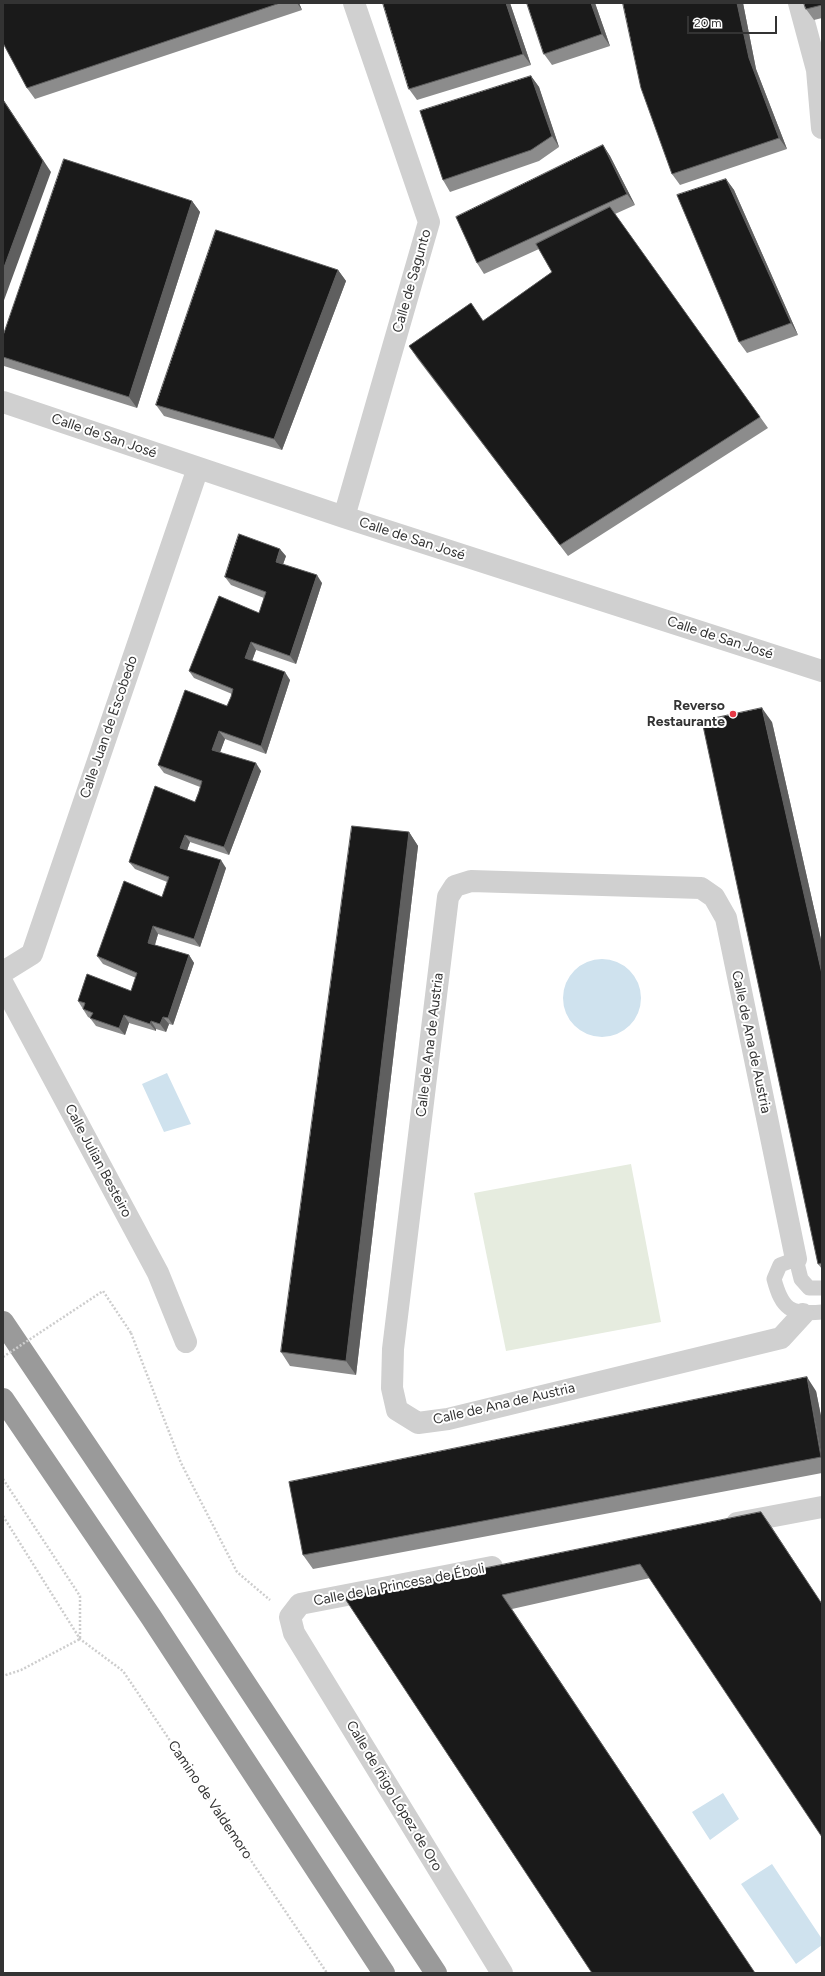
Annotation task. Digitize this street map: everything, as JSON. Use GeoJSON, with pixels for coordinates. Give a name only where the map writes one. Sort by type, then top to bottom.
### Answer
{"type":"FeatureCollection","features":[{"type":"Feature","properties":{"kind":"highway"},"geometry":{"type":"LineString","coordinates":[[4,1324],[191,1602],[436,1973]]}},
{"type":"Feature","properties":{"kind":"highway"},"geometry":{"type":"LineString","coordinates":[[3,1399],[152,1617],[384,1973]]}},
{"type":"Feature","properties":{"kind":"street","name":"Calle de Sagunto"},"geometry":{"type":"LineString","coordinates":[[344,516],[429,222],[354,3]]}},
{"type":"Feature","properties":{"kind":"street"},"geometry":{"type":"LineString","coordinates":[[799,3],[817,70],[822,128]]}},
{"type":"Feature","properties":{"kind":"street","name":"Calle de San José"},"geometry":{"type":"LineString","coordinates":[[3,402],[821,674]]}},
{"type":"Feature","properties":{"kind":"street","name":"Calle Juan de Escobedo"},"geometry":{"type":"LineString","coordinates":[[3,972],[32,954],[198,468]]}},
{"type":"Feature","properties":{"kind":"street","name":"Calle de Ana de Austria"},"geometry":{"type":"LineString","coordinates":[[796,1259],[726,918],[714,897],[701,888],[471,881],[455,886],[448,897],[393,1349],[392,1388],[397,1410],[418,1422],[456,1417],[781,1338],[812,1313]]}},
{"type":"Feature","properties":{"kind":"street","name":"Calle Julian Besteiro"},"geometry":{"type":"LineString","coordinates":[[3,984],[158,1273],[186,1342]]}},
{"type":"Feature","properties":{"kind":"street"},"geometry":{"type":"LineString","coordinates":[[720,1526],[822,1507]]}},
{"type":"Feature","properties":{"kind":"street","name":"Calle de la Princesa de Éboli"},"geometry":{"type":"LineString","coordinates":[[290,1617],[300,1604],[326,1597],[515,1563]]}},
{"type":"Feature","properties":{"kind":"street","name":"Calle de íñigo López de Oro"},"geometry":{"type":"LineString","coordinates":[[290,1617],[294,1633],[502,1973]]}},
{"type":"Feature","properties":{"kind":"lane","name":"Calle de Ana de Austria"},"geometry":{"type":"LineString","coordinates":[[812,1313],[786,1307],[778,1294],[774,1278],[780,1264],[796,1259],[801,1278],[809,1288],[822,1288]]}},
{"type":"Feature","properties":{"kind":"path"},"geometry":{"type":"LineString","coordinates":[[3,1357],[103,1291],[131,1333],[181,1463],[237,1572],[290,1617]]}},
{"type":"Feature","properties":{"kind":"path"},"geometry":{"type":"LineString","coordinates":[[3,1479],[80,1596],[80,1639],[21,1670],[3,1676]]}},
{"type":"Feature","properties":{"kind":"path","name":"Camino de Valdemoro"},"geometry":{"type":"LineString","coordinates":[[3,1516],[80,1639],[123,1671],[327,1973]]}},
{"type":"Feature","properties":{"kind":"shaded area"},"geometry":{"type":"Polygon","coordinates":[[[631,1164],[661,1322],[506,1351],[474,1193],[631,1164]]]}},
{"type":"Feature","properties":{"kind":"water"},"geometry":{"type":"Polygon","coordinates":[[[602,959],[617,962],[630,970],[638,983],[641,998],[638,1013],[630,1026],[617,1034],[602,1037],[587,1034],[574,1026],[566,1013],[563,998],[566,983],[574,970],[587,962],[602,959]]]}},
{"type":"Feature","properties":{"kind":"water"},"geometry":{"type":"Polygon","coordinates":[[[167,1073],[191,1124],[164,1132],[142,1084],[167,1073]]]}},
{"type":"Feature","properties":{"kind":"water"},"geometry":{"type":"Polygon","coordinates":[[[723,1793],[739,1819],[710,1840],[692,1812],[723,1793]]]}},
{"type":"Feature","properties":{"kind":"water"},"geometry":{"type":"Polygon","coordinates":[[[772,1864],[822,1939],[822,1945],[796,1964],[741,1884],[772,1864]]]}},
{"type":"Feature","properties":{"kind":"building"},"geometry":{"type":"Polygon","coordinates":[[[3,3],[280,3],[27,88],[3,43],[3,3]]]}},
{"type":"Feature","properties":{"kind":"building"},"geometry":{"type":"Polygon","coordinates":[[[383,3],[506,3],[523,54],[409,89],[383,3]]]}},
{"type":"Feature","properties":{"kind":"building"},"geometry":{"type":"Polygon","coordinates":[[[527,3],[591,3],[602,34],[544,54],[527,3]]]}},
{"type":"Feature","properties":{"kind":"building"},"geometry":{"type":"Polygon","coordinates":[[[623,3],[737,3],[749,58],[779,138],[672,174],[641,88],[623,3]]]}},
{"type":"Feature","properties":{"kind":"building"},"geometry":{"type":"Polygon","coordinates":[[[804,3],[822,3],[822,5],[806,9],[804,3]]]}},
{"type":"Feature","properties":{"kind":"building"},"geometry":{"type":"Polygon","coordinates":[[[531,76],[552,136],[531,150],[443,180],[420,111],[531,76]]]}},
{"type":"Feature","properties":{"kind":"building"},"geometry":{"type":"Polygon","coordinates":[[[3,100],[43,161],[3,270],[3,100]]]}},
{"type":"Feature","properties":{"kind":"building"},"geometry":{"type":"Polygon","coordinates":[[[603,145],[627,194],[477,263],[456,217],[603,145]]]}},
{"type":"Feature","properties":{"kind":"building"},"geometry":{"type":"Polygon","coordinates":[[[64,159],[192,201],[129,397],[3,357],[3,336],[64,159]]]}},
{"type":"Feature","properties":{"kind":"building"},"geometry":{"type":"Polygon","coordinates":[[[726,179],[791,323],[739,342],[677,195],[726,179]]]}},
{"type":"Feature","properties":{"kind":"building"},"geometry":{"type":"Polygon","coordinates":[[[610,207],[760,417],[560,545],[409,346],[471,303],[483,321],[552,272],[536,244],[610,207]]]}},
{"type":"Feature","properties":{"kind":"building"},"geometry":{"type":"Polygon","coordinates":[[[216,230],[338,270],[274,439],[156,405],[216,230]]]}},
{"type":"Feature","properties":{"kind":"building"},"geometry":{"type":"Polygon","coordinates":[[[239,534],[280,549],[276,562],[317,575],[290,656],[251,642],[245,658],[285,672],[261,746],[219,731],[212,750],[256,763],[224,847],[185,835],[180,848],[221,860],[194,939],[153,926],[148,943],[189,955],[168,1018],[163,1017],[160,1024],[151,1021],[150,1024],[124,1015],[119,1028],[90,1018],[93,1013],[83,1009],[85,1003],[78,1001],[87,974],[131,991],[137,973],[97,956],[124,881],[162,897],[169,877],[129,862],[155,786],[195,802],[199,792],[202,781],[158,765],[185,690],[227,706],[231,697],[233,689],[189,671],[219,596],[259,613],[266,592],[225,577],[239,534]]]}},
{"type":"Feature","properties":{"kind":"building"},"geometry":{"type":"Polygon","coordinates":[[[762,708],[822,974],[822,1263],[818,1264],[702,721],[762,708]]]}},
{"type":"Feature","properties":{"kind":"building"},"geometry":{"type":"Polygon","coordinates":[[[352,826],[409,832],[346,1361],[281,1352],[352,826]]]}},
{"type":"Feature","properties":{"kind":"building"},"geometry":{"type":"Polygon","coordinates":[[[807,1377],[821,1457],[303,1555],[289,1482],[807,1377]]]}},
{"type":"Feature","properties":{"kind":"building"},"geometry":{"type":"Polygon","coordinates":[[[761,1512],[822,1604],[822,1837],[640,1564],[502,1595],[755,1973],[592,1973],[344,1597],[761,1512]]]}},
{"type":"Feature","properties":{"kind":"place","name":"Reverso Restaurante"},"geometry":{"type":"Point","coordinates":[733,714]}}]}
